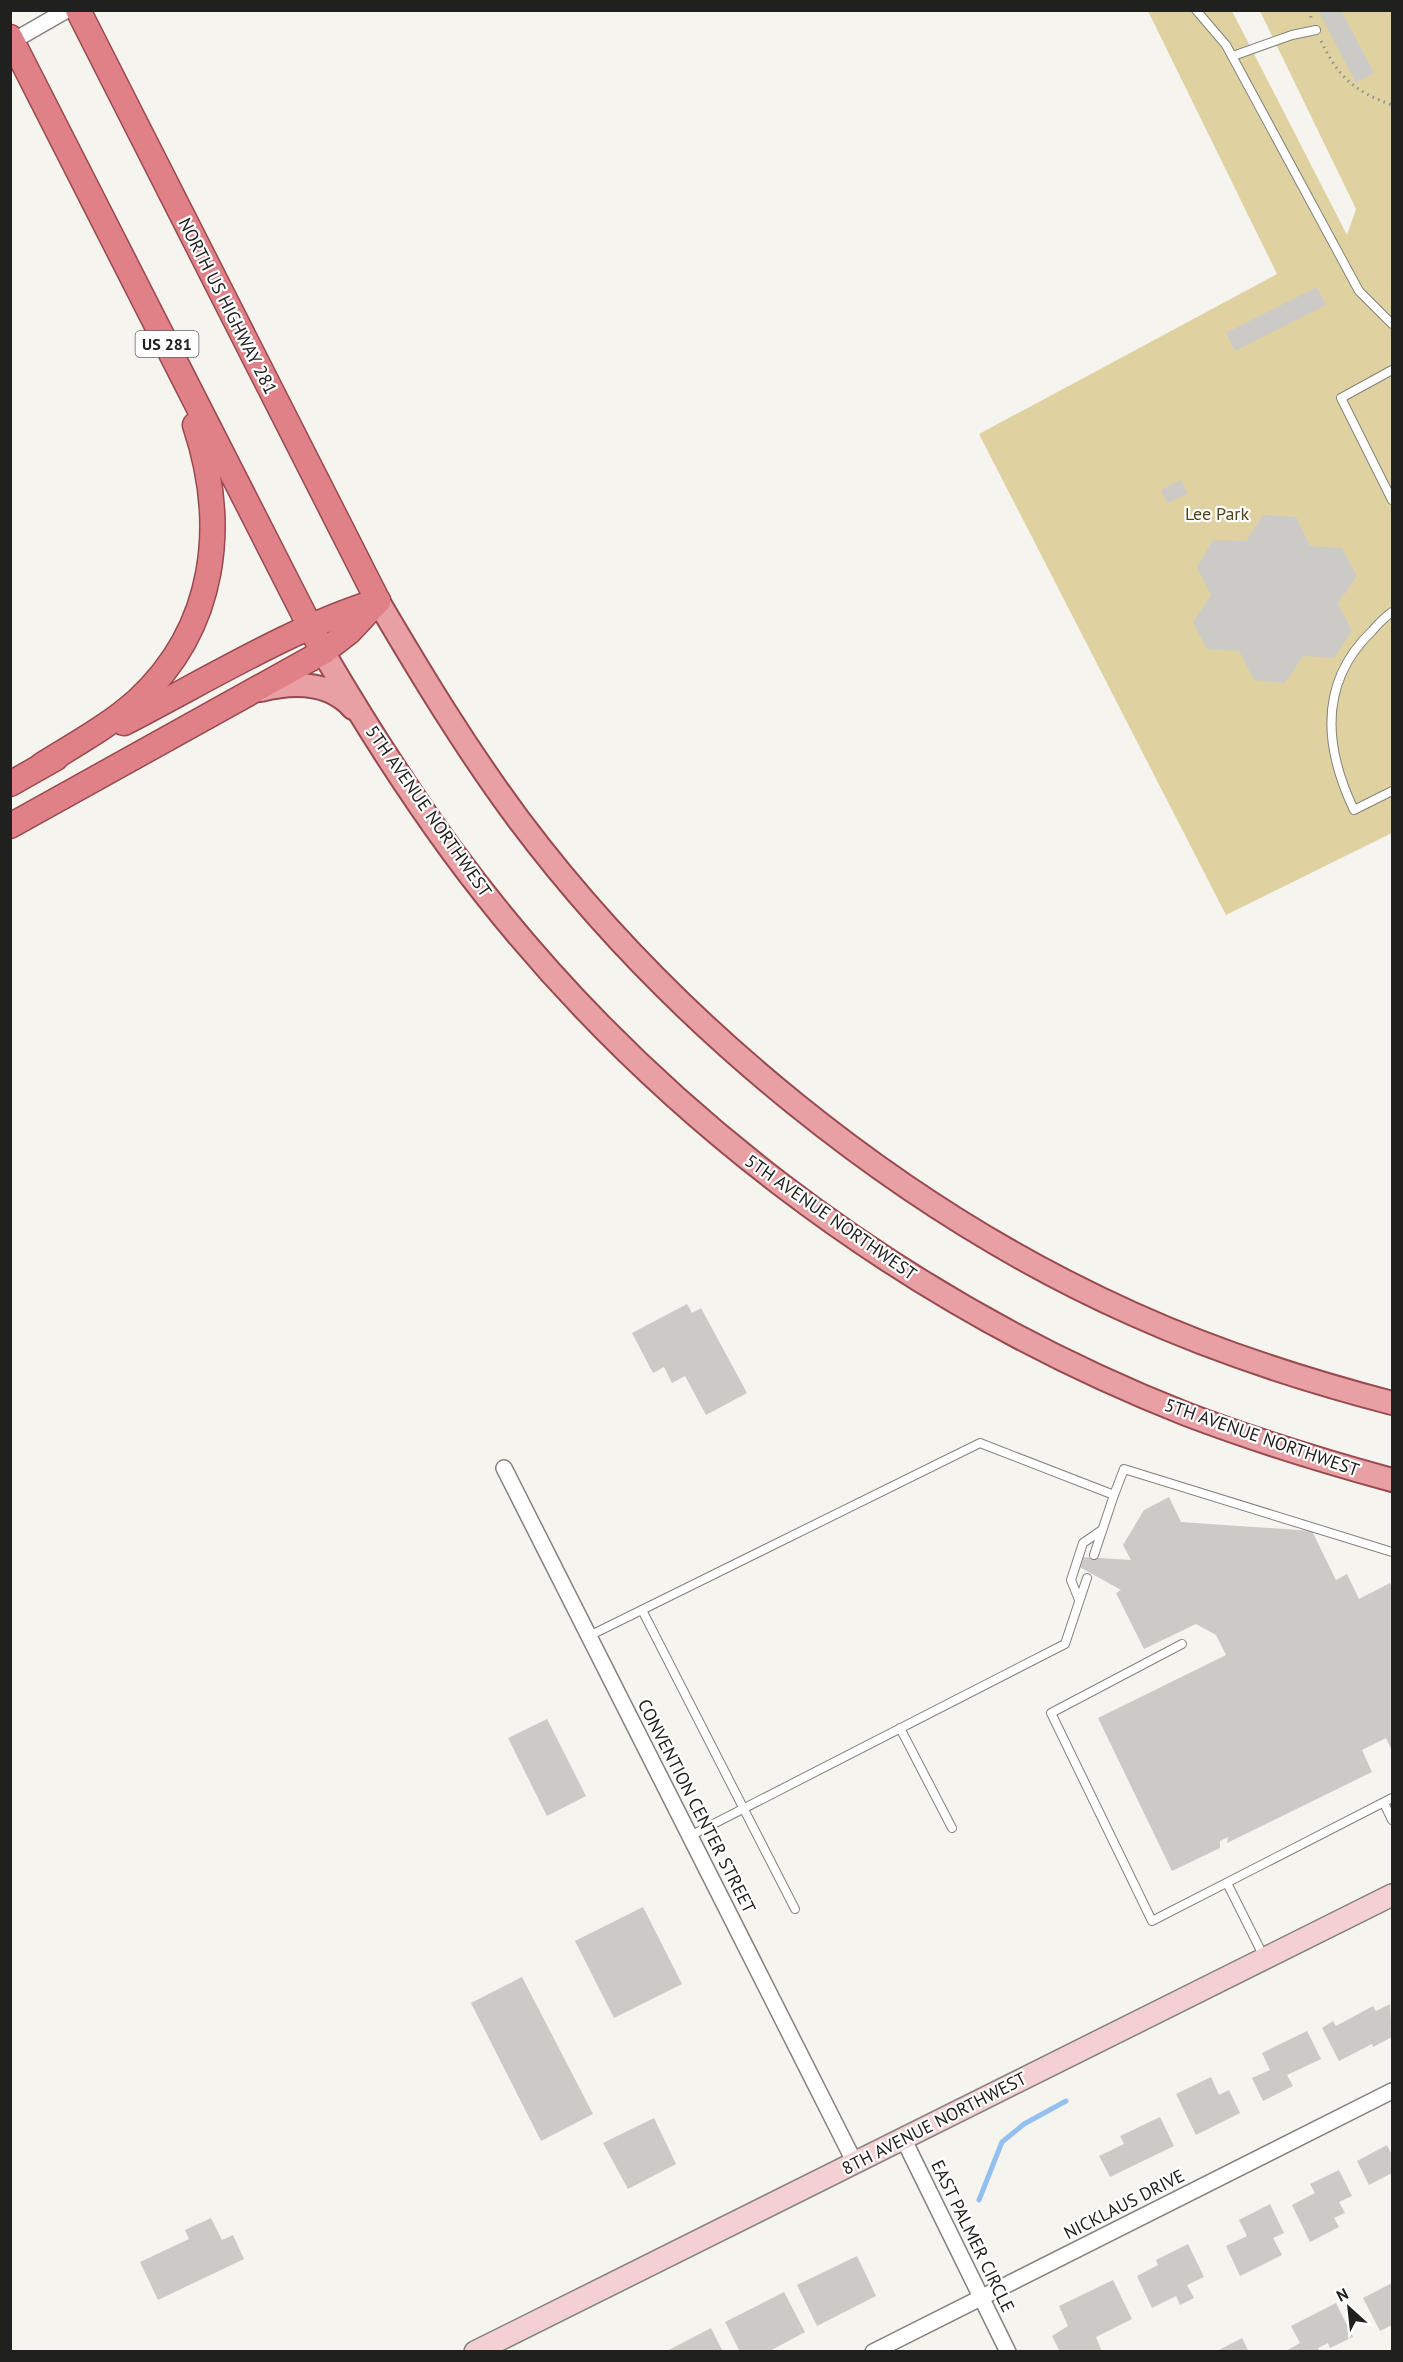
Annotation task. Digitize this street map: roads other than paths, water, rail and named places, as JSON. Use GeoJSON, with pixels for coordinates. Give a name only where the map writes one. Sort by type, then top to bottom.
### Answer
{"type":"FeatureCollection","features":[{"type":"Feature","properties":{"kind":"highway","name":"NORTH US HIGHWAY 281"},"geometry":{"type":"LineString","coordinates":[[78,10],[378,601]]}},
{"type":"Feature","properties":{"kind":"highway","name":"US 281"},"geometry":{"type":"LineString","coordinates":[[11,39],[323,651]]}},
{"type":"Feature","properties":{"kind":"highway","name":"US 281"},"geometry":{"type":"LineString","coordinates":[[10,784],[116,718],[161,675],[192,622],[209,573],[214,513],[206,458],[180,384],[145,301]]}},
{"type":"Feature","properties":{"kind":"highway","name":"US 281"},"geometry":{"type":"LineString","coordinates":[[42,765],[311,627],[344,611],[378,601]]}},
{"type":"Feature","properties":{"kind":"highway"},"geometry":{"type":"LineString","coordinates":[[10,826],[323,651],[349,632],[378,601]]}},
{"type":"Feature","properties":{"kind":"main road"},"geometry":{"type":"LineString","coordinates":[[378,601],[429,689],[520,820],[595,911],[681,1004],[765,1080],[869,1160],[981,1233],[1080,1288],[1200,1342],[1327,1386],[1392,1403]]}},
{"type":"Feature","properties":{"kind":"main road","name":"5TH AVENUE NORTHWEST"},"geometry":{"type":"LineString","coordinates":[[323,651],[367,724],[453,853],[529,946],[578,1000],[656,1079],[750,1161],[807,1204],[924,1283],[1047,1351],[1114,1383],[1255,1439],[1392,1480]]}},
{"type":"Feature","properties":{"kind":"main road"},"geometry":{"type":"LineString","coordinates":[[248,693],[282,685],[303,684],[320,687],[349,704],[367,724]]}},
{"type":"Feature","properties":{"kind":"main road","name":"8TH AVENUE NORTHWEST"},"geometry":{"type":"LineString","coordinates":[[475,2352],[1392,1895]]}},
{"type":"Feature","properties":{"kind":"street"},"geometry":{"type":"LineString","coordinates":[[11,39],[67,10]]}},
{"type":"Feature","properties":{"kind":"street","name":"CONVENTION CENTER STREET"},"geometry":{"type":"LineString","coordinates":[[504,1468],[855,2163]]}},
{"type":"Feature","properties":{"kind":"street","name":"NICKLAUS DRIVE"},"geometry":{"type":"LineString","coordinates":[[873,2352],[1392,2091]]}},
{"type":"Feature","properties":{"kind":"street","name":"EAST PALMER CIRCLE"},"geometry":{"type":"LineString","coordinates":[[903,2138],[1008,2352]]}},
{"type":"Feature","properties":{"kind":"lane"},"geometry":{"type":"LineString","coordinates":[[1196,10],[1233,56],[1359,291],[1392,324]]}},
{"type":"Feature","properties":{"kind":"lane"},"geometry":{"type":"LineString","coordinates":[[1233,56],[1292,34],[1316,30]]}},
{"type":"Feature","properties":{"kind":"lane"},"geometry":{"type":"LineString","coordinates":[[1392,370],[1341,398],[1392,500]]}},
{"type":"Feature","properties":{"kind":"lane"},"geometry":{"type":"LineString","coordinates":[[1392,612],[1358,644],[1342,670],[1332,700],[1331,738],[1342,784],[1354,810],[1392,791]]}},
{"type":"Feature","properties":{"kind":"lane"},"geometry":{"type":"LineString","coordinates":[[589,1636],[980,1443],[1114,1495]]}},
{"type":"Feature","properties":{"kind":"lane"},"geometry":{"type":"LineString","coordinates":[[1094,1555],[1124,1469],[1392,1552]]}},
{"type":"Feature","properties":{"kind":"lane"},"geometry":{"type":"LineString","coordinates":[[1079,1600],[1071,1580],[1083,1543],[1102,1530]]}},
{"type":"Feature","properties":{"kind":"lane"},"geometry":{"type":"LineString","coordinates":[[690,1836],[1065,1644],[1087,1578]]}},
{"type":"Feature","properties":{"kind":"lane"},"geometry":{"type":"LineString","coordinates":[[642,1610],[795,1909]]}},
{"type":"Feature","properties":{"kind":"lane"},"geometry":{"type":"LineString","coordinates":[[1182,1644],[1051,1713],[1152,1921],[1392,1798]]}},
{"type":"Feature","properties":{"kind":"lane"},"geometry":{"type":"LineString","coordinates":[[900,1728],[952,1828]]}},
{"type":"Feature","properties":{"kind":"lane"},"geometry":{"type":"LineString","coordinates":[[1384,1803],[1392,1820]]}},
{"type":"Feature","properties":{"kind":"lane"},"geometry":{"type":"LineString","coordinates":[[1227,1882],[1265,1959]]}},
{"type":"Feature","properties":{"kind":"waterway"},"geometry":{"type":"LineString","coordinates":[[979,2200],[1002,2142],[1024,2124],[1066,2101]]}},
{"type":"Feature","properties":{"kind":"park label","name":"Lee Park"},"geometry":{"type":"Point","coordinates":[1217,513]}}]}
